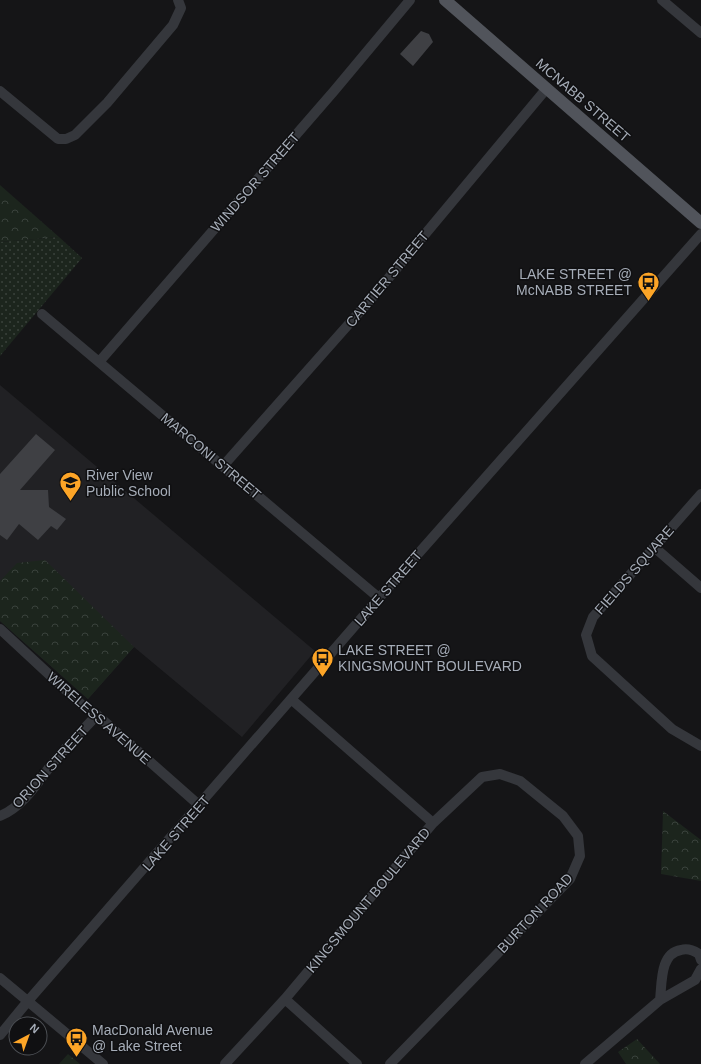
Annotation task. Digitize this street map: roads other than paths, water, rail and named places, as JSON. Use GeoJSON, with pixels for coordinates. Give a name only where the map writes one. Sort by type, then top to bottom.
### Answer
{"type":"FeatureCollection","features":[{"type":"Feature","properties":{"kind":"main road","name":"MCNABB STREET"},"geometry":{"type":"LineString","coordinates":[[445,0],[701,223]]}},
{"type":"Feature","properties":{"kind":"street"},"geometry":{"type":"LineString","coordinates":[[0,91],[58,139],[66,139],[75,135],[107,103],[173,25],[181,8],[178,0]]}},
{"type":"Feature","properties":{"kind":"street","name":"WINDSOR STREET"},"geometry":{"type":"LineString","coordinates":[[99,362],[334,91],[410,0]]}},
{"type":"Feature","properties":{"kind":"street"},"geometry":{"type":"LineString","coordinates":[[662,0],[701,33]]}},
{"type":"Feature","properties":{"kind":"street","name":"CARTIER STREET"},"geometry":{"type":"LineString","coordinates":[[223,466],[371,299],[547,88]]}},
{"type":"Feature","properties":{"kind":"street","name":"LAKE STREET"},"geometry":{"type":"LineString","coordinates":[[0,1036],[28,1001],[200,806],[379,598],[701,234]]}},
{"type":"Feature","properties":{"kind":"street","name":"MARCONI STREET"},"geometry":{"type":"LineString","coordinates":[[42,314],[379,598]]}},
{"type":"Feature","properties":{"kind":"street","name":"FIELDS SQUARE"},"geometry":{"type":"LineString","coordinates":[[701,494],[593,617],[586,635],[592,656],[672,729],[701,746]]}},
{"type":"Feature","properties":{"kind":"street"},"geometry":{"type":"LineString","coordinates":[[654,547],[701,588]]}},
{"type":"Feature","properties":{"kind":"street","name":"WIRELESS AVENUE"},"geometry":{"type":"LineString","coordinates":[[0,629],[83,706],[97,715],[200,806]]}},
{"type":"Feature","properties":{"kind":"street","name":"KINGSMOUNT BOULEVARD"},"geometry":{"type":"LineString","coordinates":[[225,1064],[285,999],[433,823],[291,699]]}},
{"type":"Feature","properties":{"kind":"street","name":"ORION STREET"},"geometry":{"type":"LineString","coordinates":[[0,816],[8,812],[25,798],[56,759],[97,715]]}},
{"type":"Feature","properties":{"kind":"street","name":"BURTON ROAD"},"geometry":{"type":"LineString","coordinates":[[390,1064],[570,879],[580,856],[578,836],[563,816],[520,781],[500,774],[482,777],[433,823]]}},
{"type":"Feature","properties":{"kind":"street"},"geometry":{"type":"LineString","coordinates":[[660,1000],[663,972],[669,956],[674,951],[688,949],[699,954],[701,960]]}},
{"type":"Feature","properties":{"kind":"street"},"geometry":{"type":"LineString","coordinates":[[584,1064],[660,1000],[696,980],[701,969]]}},
{"type":"Feature","properties":{"kind":"street"},"geometry":{"type":"LineString","coordinates":[[0,978],[102,1064]]}},
{"type":"Feature","properties":{"kind":"street"},"geometry":{"type":"LineString","coordinates":[[285,999],[357,1064]]}},
{"type":"Feature","properties":{"kind":"place","name":"LAKE STREET @ McNABB STREET"},"geometry":{"type":"Point","coordinates":[648,302]}},
{"type":"Feature","properties":{"kind":"place","name":"River View Public School"},"geometry":{"type":"Point","coordinates":[70,502]}},
{"type":"Feature","properties":{"kind":"place","name":"LAKE STREET @ KINGSMOUNT BOULEVARD"},"geometry":{"type":"Point","coordinates":[323,678]}},
{"type":"Feature","properties":{"kind":"place","name":"MacDonald Avenue @ Lake Street"},"geometry":{"type":"Point","coordinates":[77,1058]}}]}
